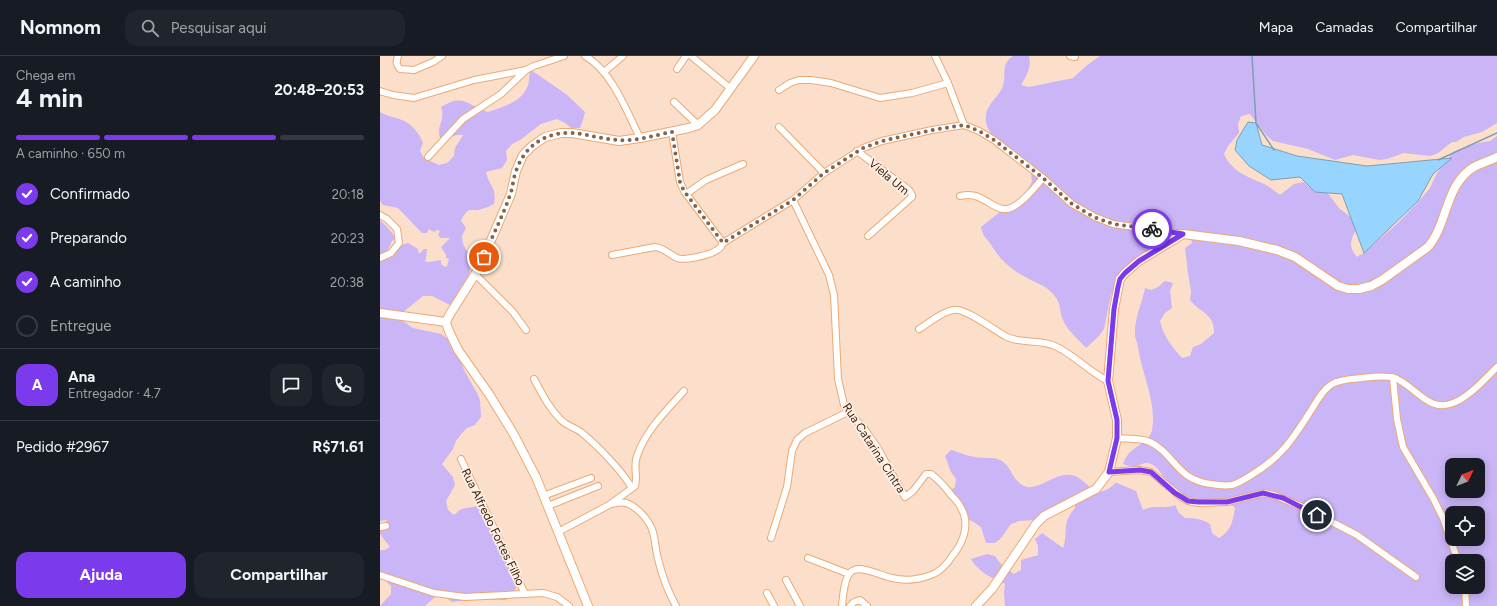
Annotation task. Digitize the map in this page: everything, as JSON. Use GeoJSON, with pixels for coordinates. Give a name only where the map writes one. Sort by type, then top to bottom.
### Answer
{"type":"FeatureCollection","features":[{"type":"Feature","properties":{"kind":"street"},"geometry":{"type":"LineString","coordinates":[[398,56],[396,61],[400,70],[414,70],[433,62],[442,56]]}},
{"type":"Feature","properties":{"kind":"street"},"geometry":{"type":"LineString","coordinates":[[380,91],[393,95],[414,98],[474,80],[526,70],[564,56]]}},
{"type":"Feature","properties":{"kind":"street"},"geometry":{"type":"LineString","coordinates":[[585,56],[592,60],[604,72],[619,95],[640,138]]}},
{"type":"Feature","properties":{"kind":"street"},"geometry":{"type":"LineString","coordinates":[[604,72],[623,56]]}},
{"type":"Feature","properties":{"kind":"street"},"geometry":{"type":"LineString","coordinates":[[677,69],[686,56]]}},
{"type":"Feature","properties":{"kind":"street"},"geometry":{"type":"LineString","coordinates":[[691,56],[730,88]]}},
{"type":"Feature","properties":{"kind":"street"},"geometry":{"type":"LineString","coordinates":[[588,604],[536,476],[513,433],[489,394],[458,350],[446,322],[476,275],[511,194],[516,172],[523,155],[532,146],[545,137],[561,133],[572,133],[619,140],[672,132],[698,125],[715,110],[754,56]]}},
{"type":"Feature","properties":{"kind":"street"},"geometry":{"type":"LineString","coordinates":[[935,56],[948,83],[964,125]]}},
{"type":"Feature","properties":{"kind":"street"},"geometry":{"type":"LineString","coordinates":[[428,157],[463,119],[501,94],[526,70]]}},
{"type":"Feature","properties":{"kind":"street"},"geometry":{"type":"LineString","coordinates":[[778,90],[799,80],[811,80],[831,83],[880,98],[948,83]]}},
{"type":"Feature","properties":{"kind":"street"},"geometry":{"type":"LineString","coordinates":[[674,102],[698,125]]}},
{"type":"Feature","properties":{"kind":"street"},"geometry":{"type":"LineString","coordinates":[[612,255],[655,247],[661,248],[678,258],[696,257],[714,252],[719,249],[723,243],[793,200],[824,173],[857,151],[882,141],[932,130],[964,125],[979,131],[994,140],[1043,178],[1072,204],[1094,217],[1113,224],[1239,242],[1277,250],[1295,257],[1338,286],[1348,289],[1359,289],[1371,286],[1382,280],[1428,247],[1434,241],[1453,192],[1461,179],[1473,168],[1497,157]]}},
{"type":"Feature","properties":{"kind":"street"},"geometry":{"type":"LineString","coordinates":[[779,127],[824,173]]}},
{"type":"Feature","properties":{"kind":"street"},"geometry":{"type":"LineString","coordinates":[[672,132],[680,182],[686,194],[723,243]]}},
{"type":"Feature","properties":{"kind":"street","name":"Viela Um"},"geometry":{"type":"LineString","coordinates":[[857,151],[909,190],[912,195],[912,197],[868,236]]}},
{"type":"Feature","properties":{"kind":"street"},"geometry":{"type":"LineString","coordinates":[[686,194],[706,180],[743,164]]}},
{"type":"Feature","properties":{"kind":"street"},"geometry":{"type":"LineString","coordinates":[[960,196],[972,194],[996,207],[1010,209],[1031,192],[1043,178]]}},
{"type":"Feature","properties":{"kind":"street","name":"Rua Catarina Cintra"},"geometry":{"type":"LineString","coordinates":[[793,200],[829,276],[834,295],[838,379],[844,405],[848,412],[863,427],[905,497],[913,491],[926,474],[931,474],[948,491],[961,508],[965,518],[963,541],[947,563],[932,575],[914,580],[893,578],[861,569],[854,569],[849,574]]}},
{"type":"Feature","properties":{"kind":"street"},"geometry":{"type":"LineString","coordinates":[[380,215],[387,219],[397,230],[399,243],[391,253],[380,258]]}},
{"type":"Feature","properties":{"kind":"street"},"geometry":{"type":"LineString","coordinates":[[976,606],[992,589],[1036,524],[1044,516],[1096,489],[1109,472],[1117,438],[1117,420],[1108,381],[1114,309],[1120,279],[1139,261],[1183,234]]}},
{"type":"Feature","properties":{"kind":"street"},"geometry":{"type":"LineString","coordinates":[[476,275],[513,312],[526,330]]}},
{"type":"Feature","properties":{"kind":"street"},"geometry":{"type":"LineString","coordinates":[[919,329],[954,309],[960,310],[1008,337],[1018,340],[1054,345],[1108,381]]}},
{"type":"Feature","properties":{"kind":"street"},"geometry":{"type":"LineString","coordinates":[[380,313],[446,322]]}},
{"type":"Feature","properties":{"kind":"street"},"geometry":{"type":"LineString","coordinates":[[1117,438],[1148,442],[1157,447],[1192,480],[1204,484],[1232,485],[1246,478],[1280,455],[1325,391],[1332,384],[1342,380],[1376,376],[1394,378],[1403,382],[1423,399],[1436,405],[1446,405],[1454,403],[1464,396],[1497,366]]}},
{"type":"Feature","properties":{"kind":"street"},"geometry":{"type":"LineString","coordinates":[[1394,378],[1397,419],[1403,448],[1433,498],[1443,518],[1456,554]]}},
{"type":"Feature","properties":{"kind":"street"},"geometry":{"type":"LineString","coordinates":[[534,379],[546,402],[563,422],[584,435],[623,474],[632,488]]}},
{"type":"Feature","properties":{"kind":"street"},"geometry":{"type":"LineString","coordinates":[[558,532],[609,505],[635,486],[637,456],[644,441],[653,425],[684,391]]}},
{"type":"Feature","properties":{"kind":"street"},"geometry":{"type":"LineString","coordinates":[[771,538],[787,487],[792,451],[797,440],[805,434],[848,412]]}},
{"type":"Feature","properties":{"kind":"street","name":"Rua Alfredo Fortes Filho"},"geometry":{"type":"LineString","coordinates":[[461,459],[525,594]]}},
{"type":"Feature","properties":{"kind":"street"},"geometry":{"type":"LineString","coordinates":[[1109,472],[1140,470],[1151,472],[1188,501],[1227,502],[1263,493],[1274,495],[1305,508],[1357,535],[1416,577]]}},
{"type":"Feature","properties":{"kind":"street"},"geometry":{"type":"LineString","coordinates":[[544,496],[592,478]]}},
{"type":"Feature","properties":{"kind":"street"},"geometry":{"type":"LineString","coordinates":[[548,506],[598,486]]}},
{"type":"Feature","properties":{"kind":"street"},"geometry":{"type":"LineString","coordinates":[[609,505],[627,502],[635,507],[648,520],[654,533],[658,559],[668,590],[676,606]]}},
{"type":"Feature","properties":{"kind":"street"},"geometry":{"type":"LineString","coordinates":[[808,558],[849,574],[844,586],[842,606]]}},
{"type":"Feature","properties":{"kind":"street"},"geometry":{"type":"LineString","coordinates":[[380,575],[400,583],[434,593],[465,597],[543,594],[557,597],[569,606]]}},
{"type":"Feature","properties":{"kind":"street"},"geometry":{"type":"LineString","coordinates":[[786,580],[800,606]]}},
{"type":"Feature","properties":{"kind":"street"},"geometry":{"type":"LineString","coordinates":[[767,593],[774,606]]}},
{"type":"Feature","properties":{"kind":"street"},"geometry":{"type":"LineString","coordinates":[[1465,594],[1466,606]]}},
{"type":"Feature","properties":{"kind":"street"},"geometry":{"type":"LineString","coordinates":[[850,606],[854,602],[860,600],[867,606]]}},
{"type":"Feature","properties":{"kind":"shaded area"},"geometry":{"type":"Polygon","coordinates":[[[1013,56],[1029,56],[1030,64],[1027,75],[1021,85],[1029,87],[1073,78],[1100,56],[1497,56],[1497,123],[1482,132],[1464,137],[1456,142],[1452,142],[1438,153],[1430,156],[1404,153],[1379,160],[1353,155],[1335,160],[1308,149],[1273,141],[1266,135],[1250,114],[1241,116],[1238,124],[1239,133],[1228,146],[1224,154],[1236,170],[1266,185],[1280,195],[1294,184],[1304,182],[1310,188],[1327,192],[1339,208],[1353,219],[1358,227],[1351,242],[1352,249],[1357,257],[1365,252],[1399,222],[1419,201],[1430,188],[1437,173],[1453,152],[1473,144],[1490,141],[1497,136],[1497,606],[1005,606],[1005,584],[981,571],[971,559],[987,554],[995,556],[1000,563],[1014,574],[1021,570],[1021,560],[1038,555],[1038,546],[1035,539],[1042,533],[1063,548],[1068,519],[1075,508],[1074,500],[1036,520],[1019,521],[1011,524],[1001,538],[995,543],[986,543],[981,527],[969,520],[964,515],[962,502],[951,490],[955,487],[956,479],[951,472],[945,456],[951,450],[978,458],[999,459],[1008,467],[1019,483],[1027,487],[1036,486],[1066,475],[1072,475],[1082,480],[1094,492],[1106,490],[1117,483],[1136,491],[1143,510],[1152,507],[1167,507],[1175,505],[1179,513],[1185,518],[1198,519],[1210,524],[1212,533],[1219,538],[1229,529],[1235,508],[1229,502],[1186,501],[1154,466],[1146,463],[1135,468],[1123,464],[1133,449],[1148,438],[1152,430],[1153,420],[1151,399],[1135,338],[1137,317],[1145,288],[1151,290],[1158,287],[1165,281],[1173,283],[1170,291],[1172,308],[1165,313],[1160,321],[1168,341],[1182,358],[1190,356],[1193,347],[1201,344],[1214,333],[1212,322],[1206,314],[1190,300],[1191,291],[1185,248],[1192,243],[1190,235],[1174,233],[1159,226],[1147,227],[1142,230],[1147,237],[1156,235],[1163,239],[1136,261],[1111,295],[1104,329],[1086,348],[1066,326],[1062,318],[1059,303],[1055,296],[1046,288],[1011,268],[1001,259],[985,238],[981,227],[1001,211],[1011,208],[1023,197],[1032,182],[1031,173],[995,140],[986,123],[987,111],[1003,86],[1005,66],[1013,56]]]}},
{"type":"Feature","properties":{"kind":"shaded area"},"geometry":{"type":"Polygon","coordinates":[[[531,70],[566,94],[585,112],[580,128],[571,128],[557,119],[541,124],[520,140],[512,144],[506,151],[507,160],[502,168],[486,172],[494,190],[494,204],[486,208],[468,211],[461,221],[466,228],[462,236],[463,244],[468,253],[470,270],[463,304],[454,307],[432,296],[423,296],[397,317],[413,328],[441,334],[448,339],[458,353],[464,370],[477,393],[480,400],[481,417],[475,425],[467,428],[461,434],[453,449],[442,464],[453,477],[455,485],[446,501],[448,510],[454,515],[461,509],[478,506],[485,511],[517,578],[516,588],[513,595],[506,600],[469,600],[452,602],[445,597],[436,596],[425,606],[380,606],[391,594],[391,586],[385,580],[380,580],[380,550],[385,550],[390,547],[380,534],[380,526],[387,520],[380,521],[380,220],[396,238],[392,241],[387,252],[408,243],[418,249],[419,254],[424,249],[427,249],[426,260],[424,261],[428,262],[441,260],[441,264],[445,267],[447,266],[449,259],[446,258],[446,255],[441,247],[450,238],[441,238],[438,235],[440,231],[437,230],[434,232],[429,229],[427,233],[422,233],[398,208],[383,205],[380,201],[380,112],[405,121],[415,129],[423,143],[420,151],[424,158],[439,165],[447,163],[454,156],[455,148],[463,135],[440,138],[439,129],[442,116],[441,107],[455,101],[465,102],[488,112],[505,106],[522,96],[529,83],[531,70]]]}},
{"type":"Feature","properties":{"kind":"water"},"geometry":{"type":"Polygon","coordinates":[[[1248,122],[1256,123],[1262,145],[1297,156],[1367,166],[1452,158],[1433,174],[1418,201],[1364,253],[1342,194],[1315,192],[1300,177],[1271,180],[1249,166],[1235,150],[1237,140],[1248,122]]]}},
{"type":"Feature","properties":{"kind":"waterway"},"geometry":{"type":"LineString","coordinates":[[1252,56],[1256,123],[1274,150]]}},
{"type":"Feature","properties":{"kind":"waterway"},"geometry":{"type":"LineString","coordinates":[[1438,160],[1497,133]]}},
{"type":"Feature","properties":{"kind":"way so far"},"geometry":{"type":"LineString","coordinates":[[484,257],[511,194],[516,172],[523,155],[532,146],[545,137],[561,133],[572,133],[619,140],[672,132],[680,182],[684,191],[723,243],[793,200],[824,173],[863,148],[882,141],[932,130],[964,125],[979,131],[994,140],[1043,178],[1072,204],[1094,217],[1113,224],[1152,229]]}},
{"type":"Feature","properties":{"kind":"route"},"geometry":{"type":"LineString","coordinates":[[1152,229],[1183,234],[1139,261],[1120,279],[1114,309],[1108,381],[1117,420],[1117,438],[1109,472],[1140,470],[1151,472],[1175,493],[1188,501],[1227,502],[1263,493],[1283,498],[1317,515]]}}]}
